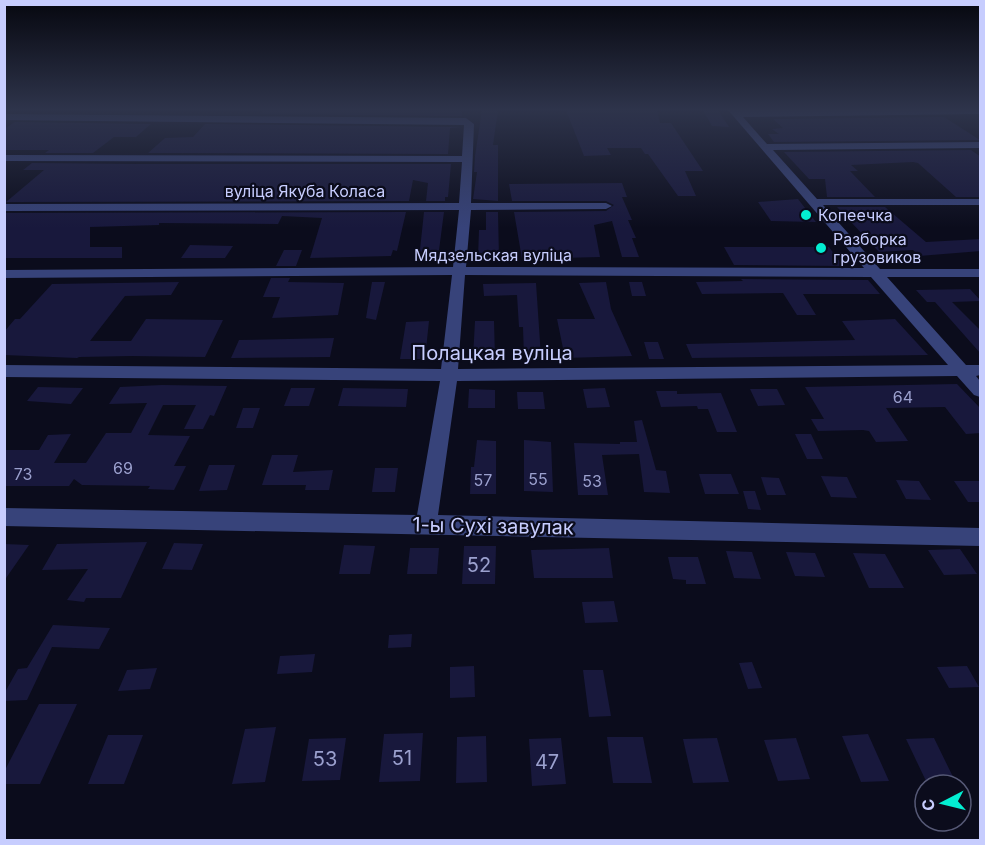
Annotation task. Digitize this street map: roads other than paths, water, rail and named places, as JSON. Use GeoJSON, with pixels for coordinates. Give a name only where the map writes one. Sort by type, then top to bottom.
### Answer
{"type":"FeatureCollection","features":[{"type":"Feature","properties":{"kind":"street"},"geometry":{"type":"LineString","coordinates":[[426,524],[449,375],[465,207],[467,149]]}},
{"type":"Feature","properties":{"kind":"street"},"geometry":{"type":"LineString","coordinates":[[768,149],[981,391]]}},
{"type":"Feature","properties":{"kind":"street"},"geometry":{"type":"LineString","coordinates":[[4,158],[466,159]]}},
{"type":"Feature","properties":{"kind":"street"},"geometry":{"type":"LineString","coordinates":[[814,202],[981,202]]}},
{"type":"Feature","properties":{"kind":"street","name":"вуліца Якуба Коласа"},"geometry":{"type":"LineString","coordinates":[[4,208],[606,206]]}},
{"type":"Feature","properties":{"kind":"street","name":"Мядзельская вуліца"},"geometry":{"type":"LineString","coordinates":[[4,274],[458,271],[981,273]]}},
{"type":"Feature","properties":{"kind":"street","name":"Полацкая вуліца"},"geometry":{"type":"LineString","coordinates":[[4,371],[449,375],[981,370]]}},
{"type":"Feature","properties":{"kind":"street","name":"1-ы Сухі завулак"},"geometry":{"type":"LineString","coordinates":[[4,517],[981,537]]}},
{"type":"Feature","properties":{"kind":"place","name":"Копеечка"},"geometry":{"type":"Point","coordinates":[806,215]}},
{"type":"Feature","properties":{"kind":"place","name":"Разборка грузовиков"},"geometry":{"type":"Point","coordinates":[821,248]}}]}
